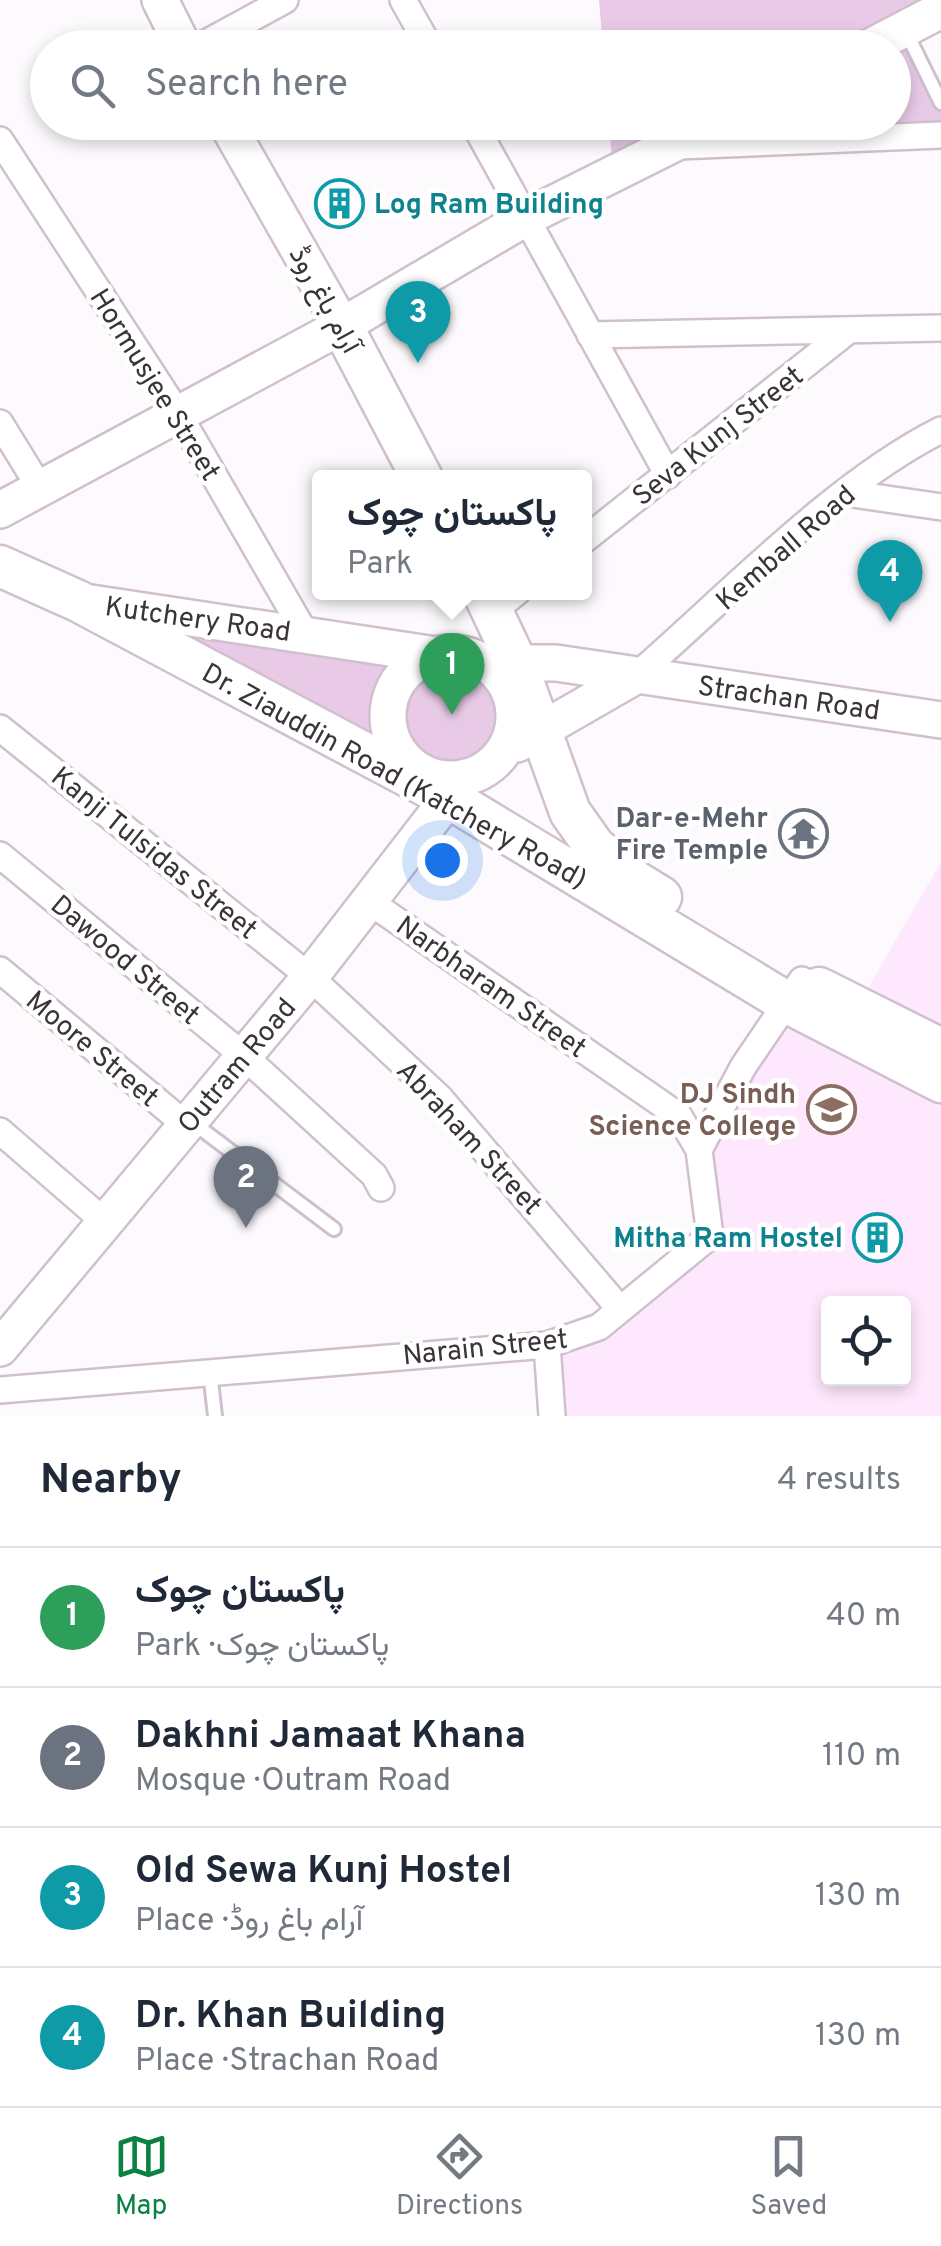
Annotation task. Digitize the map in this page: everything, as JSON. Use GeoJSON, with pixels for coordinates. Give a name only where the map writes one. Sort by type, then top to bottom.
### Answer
{"type":"FeatureCollection","features":[{"type":"Feature","properties":{"kind":"main road"},"geometry":{"type":"LineString","coordinates":[[160,0],[175,30]]}},
{"type":"Feature","properties":{"kind":"main road"},"geometry":{"type":"LineString","coordinates":[[904,30],[941,10]]}},
{"type":"Feature","properties":{"kind":"main road","name":"آرام باغ روڈ"},"geometry":{"type":"LineString","coordinates":[[236,140],[342,326],[418,470]]}},
{"type":"Feature","properties":{"kind":"main road"},"geometry":{"type":"LineString","coordinates":[[0,510],[342,326],[526,217],[682,140]]}},
{"type":"Feature","properties":{"kind":"main road","name":"Dr. Ziauddin Road (Katchery Road)"},"geometry":{"type":"LineString","coordinates":[[0,566],[457,788],[941,1082]]}},
{"type":"Feature","properties":{"kind":"main road"},"geometry":{"type":"LineString","coordinates":[[498,600],[498,674],[512,701],[513,729],[506,749]]}},
{"type":"Feature","properties":{"kind":"main road","name":"Kutchery Road"},"geometry":{"type":"LineString","coordinates":[[78,601],[501,663]]}},
{"type":"Feature","properties":{"kind":"main road"},"geometry":{"type":"LineString","coordinates":[[436,656],[418,663],[392,693],[390,733],[413,767],[457,788]]}},
{"type":"Feature","properties":{"kind":"main road"},"geometry":{"type":"LineString","coordinates":[[501,663],[542,732]]}},
{"type":"Feature","properties":{"kind":"main road","name":"Strachan Road"},"geometry":{"type":"LineString","coordinates":[[501,663],[637,675],[941,720]]}},
{"type":"Feature","properties":{"kind":"main road"},"geometry":{"type":"LineString","coordinates":[[506,749],[637,675]]}},
{"type":"Feature","properties":{"kind":"main road","name":"Dr. Ziauddin Road (Katchery Road)"},"geometry":{"type":"LineString","coordinates":[[542,732],[570,812],[594,846],[630,878],[795,991],[941,1049]]}},
{"type":"Feature","properties":{"kind":"main road","name":"Outram Road"},"geometry":{"type":"LineString","coordinates":[[4,1334],[105,1222],[244,1056],[457,788],[492,765],[506,749]]}},
{"type":"Feature","properties":{"kind":"street"},"geometry":{"type":"LineString","coordinates":[[230,30],[284,0]]}},
{"type":"Feature","properties":{"kind":"street"},"geometry":{"type":"LineString","coordinates":[[403,0],[420,30]]}},
{"type":"Feature","properties":{"kind":"street"},"geometry":{"type":"LineString","coordinates":[[911,137],[941,136]]}},
{"type":"Feature","properties":{"kind":"street","name":"Hormusjee Street"},"geometry":{"type":"LineString","coordinates":[[0,140],[179,414],[305,633]]}},
{"type":"Feature","properties":{"kind":"street"},"geometry":{"type":"LineString","coordinates":[[483,140],[668,475]]}},
{"type":"Feature","properties":{"kind":"street"},"geometry":{"type":"LineString","coordinates":[[668,147],[842,140]]}},
{"type":"Feature","properties":{"kind":"street"},"geometry":{"type":"LineString","coordinates":[[590,335],[941,328]]}},
{"type":"Feature","properties":{"kind":"street","name":"Seva Kunj Street"},"geometry":{"type":"LineString","coordinates":[[592,534],[850,330]]}},
{"type":"Feature","properties":{"kind":"street"},"geometry":{"type":"LineString","coordinates":[[0,423],[40,488]]}},
{"type":"Feature","properties":{"kind":"street","name":"Kemball Road"},"geometry":{"type":"LineString","coordinates":[[637,675],[846,492],[897,452],[941,430]]}},
{"type":"Feature","properties":{"kind":"street"},"geometry":{"type":"LineString","coordinates":[[846,492],[941,506]]}},
{"type":"Feature","properties":{"kind":"street","name":"Kanji Tulsidas Street"},"geometry":{"type":"LineString","coordinates":[[0,728],[310,976]]}},
{"type":"Feature","properties":{"kind":"street","name":"Dawood Street"},"geometry":{"type":"LineString","coordinates":[[0,855],[244,1056],[374,1175],[381,1188]]}},
{"type":"Feature","properties":{"kind":"street","name":"Narbharam Street"},"geometry":{"type":"LineString","coordinates":[[370,902],[679,1116],[699,1150]]}},
{"type":"Feature","properties":{"kind":"street","name":"Moore Street"},"geometry":{"type":"LineString","coordinates":[[0,970],[188,1122]]}},
{"type":"Feature","properties":{"kind":"street","name":"Abraham Street"},"geometry":{"type":"LineString","coordinates":[[310,976],[440,1098],[619,1308]]}},
{"type":"Feature","properties":{"kind":"street"},"geometry":{"type":"LineString","coordinates":[[699,1150],[743,1067],[795,991]]}},
{"type":"Feature","properties":{"kind":"street"},"geometry":{"type":"LineString","coordinates":[[0,1131],[105,1222]]}},
{"type":"Feature","properties":{"kind":"street","name":"Narain Street"},"geometry":{"type":"LineString","coordinates":[[0,1390],[547,1345],[589,1332],[710,1236],[699,1150]]}},
{"type":"Feature","properties":{"kind":"street"},"geometry":{"type":"LineString","coordinates":[[547,1345],[552,1416]]}},
{"type":"Feature","properties":{"kind":"lane"},"geometry":{"type":"LineString","coordinates":[[911,44],[941,103]]}},
{"type":"Feature","properties":{"kind":"lane"},"geometry":{"type":"LineString","coordinates":[[188,1122],[334,1229]]}},
{"type":"Feature","properties":{"kind":"lane"},"geometry":{"type":"LineString","coordinates":[[210,1372],[215,1416]]}},
{"type":"Feature","properties":{"kind":"shaded area"},"geometry":{"type":"Polygon","coordinates":[[[599,0],[941,0],[890,30],[602,30],[599,0]]]}},
{"type":"Feature","properties":{"kind":"shaded area"},"geometry":{"type":"Polygon","coordinates":[[[911,42],[941,103],[941,136],[911,137],[911,42]]]}},
{"type":"Feature","properties":{"kind":"shaded area"},"geometry":{"type":"Polygon","coordinates":[[[610,140],[842,140],[668,147],[613,174],[610,140]]]}},
{"type":"Feature","properties":{"kind":"shaded area"},"geometry":{"type":"Polygon","coordinates":[[[125,628],[418,663],[451,656],[479,662],[499,677],[511,699],[513,723],[505,747],[486,767],[453,779],[125,628]]]}},
{"type":"Feature","properties":{"kind":"shaded area","name":"DJ Sindh Science College"},"geometry":{"type":"Polygon","coordinates":[[[941,862],[941,1416],[552,1416],[547,1345],[579,1338],[710,1236],[699,1150],[788,1003],[857,1007],[941,862]]]}},
{"type":"Feature","properties":{"kind":"place","name":"Log Ram Building"},"geometry":{"type":"Point","coordinates":[339,203]}},
{"type":"Feature","properties":{"kind":"place","name":"Old Sewa Kunj Hostel"},"geometry":{"type":"Point","coordinates":[418,363]}},
{"type":"Feature","properties":{"kind":"place","name":"Dr. Khan Building"},"geometry":{"type":"Point","coordinates":[890,622]}},
{"type":"Feature","properties":{"kind":"place","name":"پاکستان چوک"},"geometry":{"type":"Point","coordinates":[452,715]}},
{"type":"Feature","properties":{"kind":"place","name":"Dar-e-Mehr Fire Temple"},"geometry":{"type":"Point","coordinates":[803,833]}},
{"type":"Feature","properties":{"kind":"place","name":"DJ Sindh Science College"},"geometry":{"type":"Point","coordinates":[831,1109]}},
{"type":"Feature","properties":{"kind":"place","name":"Dakhni Jamaat Khana"},"geometry":{"type":"Point","coordinates":[246,1228]}},
{"type":"Feature","properties":{"kind":"place","name":"Mitha Ram Hostel"},"geometry":{"type":"Point","coordinates":[878,1237]}}]}
